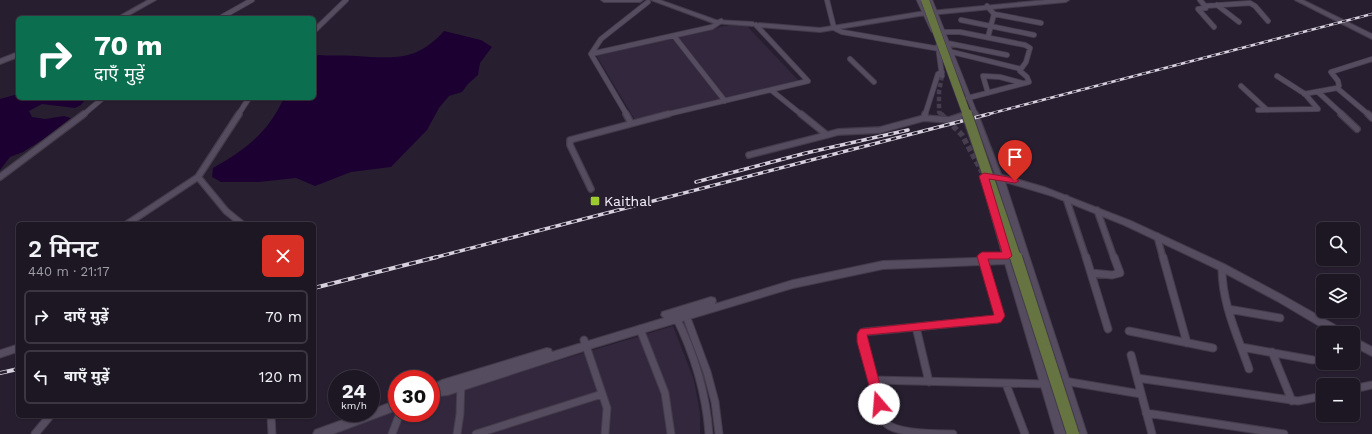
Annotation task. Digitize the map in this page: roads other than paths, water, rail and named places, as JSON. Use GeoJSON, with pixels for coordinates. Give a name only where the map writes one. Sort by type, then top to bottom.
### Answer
{"type":"FeatureCollection","features":[{"type":"Feature","properties":{"kind":"main road"},"geometry":{"type":"LineString","coordinates":[[925,0],[982,155],[1042,335],[1073,434]]}},
{"type":"Feature","properties":{"kind":"street"},"geometry":{"type":"LineString","coordinates":[[123,16],[153,0]]}},
{"type":"Feature","properties":{"kind":"street"},"geometry":{"type":"LineString","coordinates":[[224,16],[252,0]]}},
{"type":"Feature","properties":{"kind":"street"},"geometry":{"type":"LineString","coordinates":[[316,29],[346,0]]}},
{"type":"Feature","properties":{"kind":"street"},"geometry":{"type":"LineString","coordinates":[[604,0],[648,0],[720,22],[742,22],[808,30],[925,12],[1066,0]]}},
{"type":"Feature","properties":{"kind":"street"},"geometry":{"type":"LineString","coordinates":[[592,54],[601,38],[648,0]]}},
{"type":"Feature","properties":{"kind":"street"},"geometry":{"type":"LineString","coordinates":[[662,0],[720,22]]}},
{"type":"Feature","properties":{"kind":"street"},"geometry":{"type":"LineString","coordinates":[[826,0],[833,27],[842,32],[940,49],[1021,69]]}},
{"type":"Feature","properties":{"kind":"street"},"geometry":{"type":"LineString","coordinates":[[919,0],[940,49],[942,74],[938,74],[924,118]]}},
{"type":"Feature","properties":{"kind":"street"},"geometry":{"type":"LineString","coordinates":[[930,0],[999,178],[1081,434]]}},
{"type":"Feature","properties":{"kind":"street"},"geometry":{"type":"LineString","coordinates":[[990,6],[1043,0]]}},
{"type":"Feature","properties":{"kind":"street"},"geometry":{"type":"LineString","coordinates":[[1200,0],[1205,6]]}},
{"type":"Feature","properties":{"kind":"street"},"geometry":{"type":"LineString","coordinates":[[1298,0],[1372,36]]}},
{"type":"Feature","properties":{"kind":"street"},"geometry":{"type":"LineString","coordinates":[[1214,26],[1198,9],[1206,8],[1205,6],[1250,2],[1268,21]]}},
{"type":"Feature","properties":{"kind":"street"},"geometry":{"type":"LineString","coordinates":[[1217,5],[1238,22]]}},
{"type":"Feature","properties":{"kind":"street"},"geometry":{"type":"LineString","coordinates":[[990,6],[1041,23]]}},
{"type":"Feature","properties":{"kind":"street"},"geometry":{"type":"LineString","coordinates":[[988,37],[991,26],[990,6]]}},
{"type":"Feature","properties":{"kind":"street"},"geometry":{"type":"LineString","coordinates":[[961,20],[1034,35]]}},
{"type":"Feature","properties":{"kind":"street"},"geometry":{"type":"LineString","coordinates":[[592,54],[706,29],[720,22]]}},
{"type":"Feature","properties":{"kind":"street"},"geometry":{"type":"LineString","coordinates":[[591,190],[570,145],[570,140],[631,123],[808,81],[756,24]]}},
{"type":"Feature","properties":{"kind":"street"},"geometry":{"type":"LineString","coordinates":[[943,32],[960,32],[1029,46],[1029,56],[1021,69]]}},
{"type":"Feature","properties":{"kind":"street"},"geometry":{"type":"LineString","coordinates":[[674,36],[726,101]]}},
{"type":"Feature","properties":{"kind":"street"},"geometry":{"type":"LineString","coordinates":[[947,43],[1007,55]]}},
{"type":"Feature","properties":{"kind":"street"},"geometry":{"type":"LineString","coordinates":[[592,54],[631,123]]}},
{"type":"Feature","properties":{"kind":"street"},"geometry":{"type":"LineString","coordinates":[[0,62],[16,55]]}},
{"type":"Feature","properties":{"kind":"street"},"geometry":{"type":"LineString","coordinates":[[850,59],[874,82]]}},
{"type":"Feature","properties":{"kind":"street"},"geometry":{"type":"LineString","coordinates":[[1337,88],[1340,86],[1339,83],[1331,72],[1372,59]]}},
{"type":"Feature","properties":{"kind":"street"},"geometry":{"type":"LineString","coordinates":[[968,98],[1030,80],[1020,71],[1021,69]]}},
{"type":"Feature","properties":{"kind":"street"},"geometry":{"type":"LineString","coordinates":[[988,92],[983,76],[1000,77],[1022,83]]}},
{"type":"Feature","properties":{"kind":"street"},"geometry":{"type":"LineString","coordinates":[[1258,110],[1318,109],[1316,105],[1304,94],[1277,76]]}},
{"type":"Feature","properties":{"kind":"street"},"geometry":{"type":"LineString","coordinates":[[1241,86],[1267,110]]}},
{"type":"Feature","properties":{"kind":"street"},"geometry":{"type":"LineString","coordinates":[[1304,94],[1337,88]]}},
{"type":"Feature","properties":{"kind":"street"},"geometry":{"type":"LineString","coordinates":[[1337,88],[1372,118]]}},
{"type":"Feature","properties":{"kind":"street"},"geometry":{"type":"LineString","coordinates":[[771,90],[827,135]]}},
{"type":"Feature","properties":{"kind":"street"},"geometry":{"type":"LineString","coordinates":[[1318,92],[1357,129]]}},
{"type":"Feature","properties":{"kind":"street"},"geometry":{"type":"LineString","coordinates":[[0,177],[74,123],[101,100]]}},
{"type":"Feature","properties":{"kind":"street"},"geometry":{"type":"LineString","coordinates":[[129,222],[198,177],[248,100]]}},
{"type":"Feature","properties":{"kind":"street"},"geometry":{"type":"LineString","coordinates":[[749,155],[838,132],[880,130],[924,118],[949,120],[974,111]]}},
{"type":"Feature","properties":{"kind":"street"},"geometry":{"type":"LineString","coordinates":[[1061,434],[983,174],[1015,181],[1066,198],[1157,236],[1296,307],[1328,326]]}},
{"type":"Feature","properties":{"kind":"street"},"geometry":{"type":"LineString","coordinates":[[198,177],[226,211],[240,222]]}},
{"type":"Feature","properties":{"kind":"street"},"geometry":{"type":"LineString","coordinates":[[1066,198],[1108,329]]}},
{"type":"Feature","properties":{"kind":"street"},"geometry":{"type":"LineString","coordinates":[[1091,273],[1118,275],[1120,273],[1097,210]]}},
{"type":"Feature","properties":{"kind":"street"},"geometry":{"type":"LineString","coordinates":[[1157,236],[1187,342]]}},
{"type":"Feature","properties":{"kind":"street"},"geometry":{"type":"LineString","coordinates":[[440,391],[448,390],[461,382],[680,314],[793,284],[883,265],[983,258],[1025,258]]}},
{"type":"Feature","properties":{"kind":"street"},"geometry":{"type":"LineString","coordinates":[[953,434],[905,434],[891,427],[887,423],[872,380],[862,334],[869,330],[998,319],[999,310],[983,258]]}},
{"type":"Feature","properties":{"kind":"street"},"geometry":{"type":"LineString","coordinates":[[1222,269],[1221,279],[1228,309],[1249,369]]}},
{"type":"Feature","properties":{"kind":"street"},"geometry":{"type":"LineString","coordinates":[[1228,309],[1280,318]]}},
{"type":"Feature","properties":{"kind":"street"},"geometry":{"type":"LineString","coordinates":[[585,343],[640,329],[680,314]]}},
{"type":"Feature","properties":{"kind":"street"},"geometry":{"type":"LineString","coordinates":[[680,314],[705,395],[708,434]]}},
{"type":"Feature","properties":{"kind":"street"},"geometry":{"type":"LineString","coordinates":[[680,314],[707,372],[715,402],[719,434]]}},
{"type":"Feature","properties":{"kind":"street"},"geometry":{"type":"LineString","coordinates":[[916,327],[929,382]]}},
{"type":"Feature","properties":{"kind":"street"},"geometry":{"type":"LineString","coordinates":[[640,329],[664,388],[670,414],[670,434]]}},
{"type":"Feature","properties":{"kind":"street"},"geometry":{"type":"LineString","coordinates":[[1129,331],[1213,348]]}},
{"type":"Feature","properties":{"kind":"street"},"geometry":{"type":"LineString","coordinates":[[585,343],[607,408],[605,434]]}},
{"type":"Feature","properties":{"kind":"street"},"geometry":{"type":"LineString","coordinates":[[1360,345],[1372,352]]}},
{"type":"Feature","properties":{"kind":"street"},"geometry":{"type":"LineString","coordinates":[[1241,347],[1313,360]]}},
{"type":"Feature","properties":{"kind":"street"},"geometry":{"type":"LineString","coordinates":[[0,354],[16,349]]}},
{"type":"Feature","properties":{"kind":"street"},"geometry":{"type":"LineString","coordinates":[[1272,352],[1292,401]]}},
{"type":"Feature","properties":{"kind":"street"},"geometry":{"type":"LineString","coordinates":[[1131,355],[1152,434]]}},
{"type":"Feature","properties":{"kind":"street"},"geometry":{"type":"LineString","coordinates":[[1137,378],[1292,401],[1316,397]]}},
{"type":"Feature","properties":{"kind":"street"},"geometry":{"type":"LineString","coordinates":[[872,380],[1045,384]]}},
{"type":"Feature","properties":{"kind":"street"},"geometry":{"type":"LineString","coordinates":[[1064,381],[1141,394]]}},
{"type":"Feature","properties":{"kind":"street"},"geometry":{"type":"LineString","coordinates":[[457,434],[460,414],[461,382]]}},
{"type":"Feature","properties":{"kind":"street"},"geometry":{"type":"LineString","coordinates":[[1006,384],[1025,434]]}},
{"type":"Feature","properties":{"kind":"street"},"geometry":{"type":"LineString","coordinates":[[1360,388],[1372,385]]}},
{"type":"Feature","properties":{"kind":"street"},"geometry":{"type":"LineString","coordinates":[[476,434],[602,394]]}},
{"type":"Feature","properties":{"kind":"street"},"geometry":{"type":"LineString","coordinates":[[319,434],[388,408]]}},
{"type":"Feature","properties":{"kind":"street"},"geometry":{"type":"LineString","coordinates":[[1146,413],[1284,434]]}},
{"type":"Feature","properties":{"kind":"street"},"geometry":{"type":"LineString","coordinates":[[35,434],[48,418]]}},
{"type":"Feature","properties":{"kind":"street"},"geometry":{"type":"LineString","coordinates":[[271,418],[272,434]]}},
{"type":"Feature","properties":{"kind":"street"},"geometry":{"type":"LineString","coordinates":[[392,434],[397,422]]}},
{"type":"Feature","properties":{"kind":"tunnel"},"geometry":{"type":"LineString","coordinates":[[942,76],[939,91],[939,112],[962,135],[982,172]]}},
{"type":"Feature","properties":{"kind":"railway"},"geometry":{"type":"LineString","coordinates":[[985,115],[1372,14]]}},
{"type":"Feature","properties":{"kind":"railway"},"geometry":{"type":"LineString","coordinates":[[433,258],[989,114]]}},
{"type":"Feature","properties":{"kind":"railway"},"geometry":{"type":"LineString","coordinates":[[696,182],[806,153],[908,130]]}},
{"type":"Feature","properties":{"kind":"railway"},"geometry":{"type":"LineString","coordinates":[[316,287],[437,257]]}},
{"type":"Feature","properties":{"kind":"railway"},"geometry":{"type":"LineString","coordinates":[[0,373],[16,369]]}},
{"type":"Feature","properties":{"kind":"place","name":"Kaithal"},"geometry":{"type":"Point","coordinates":[595,201]}}]}
